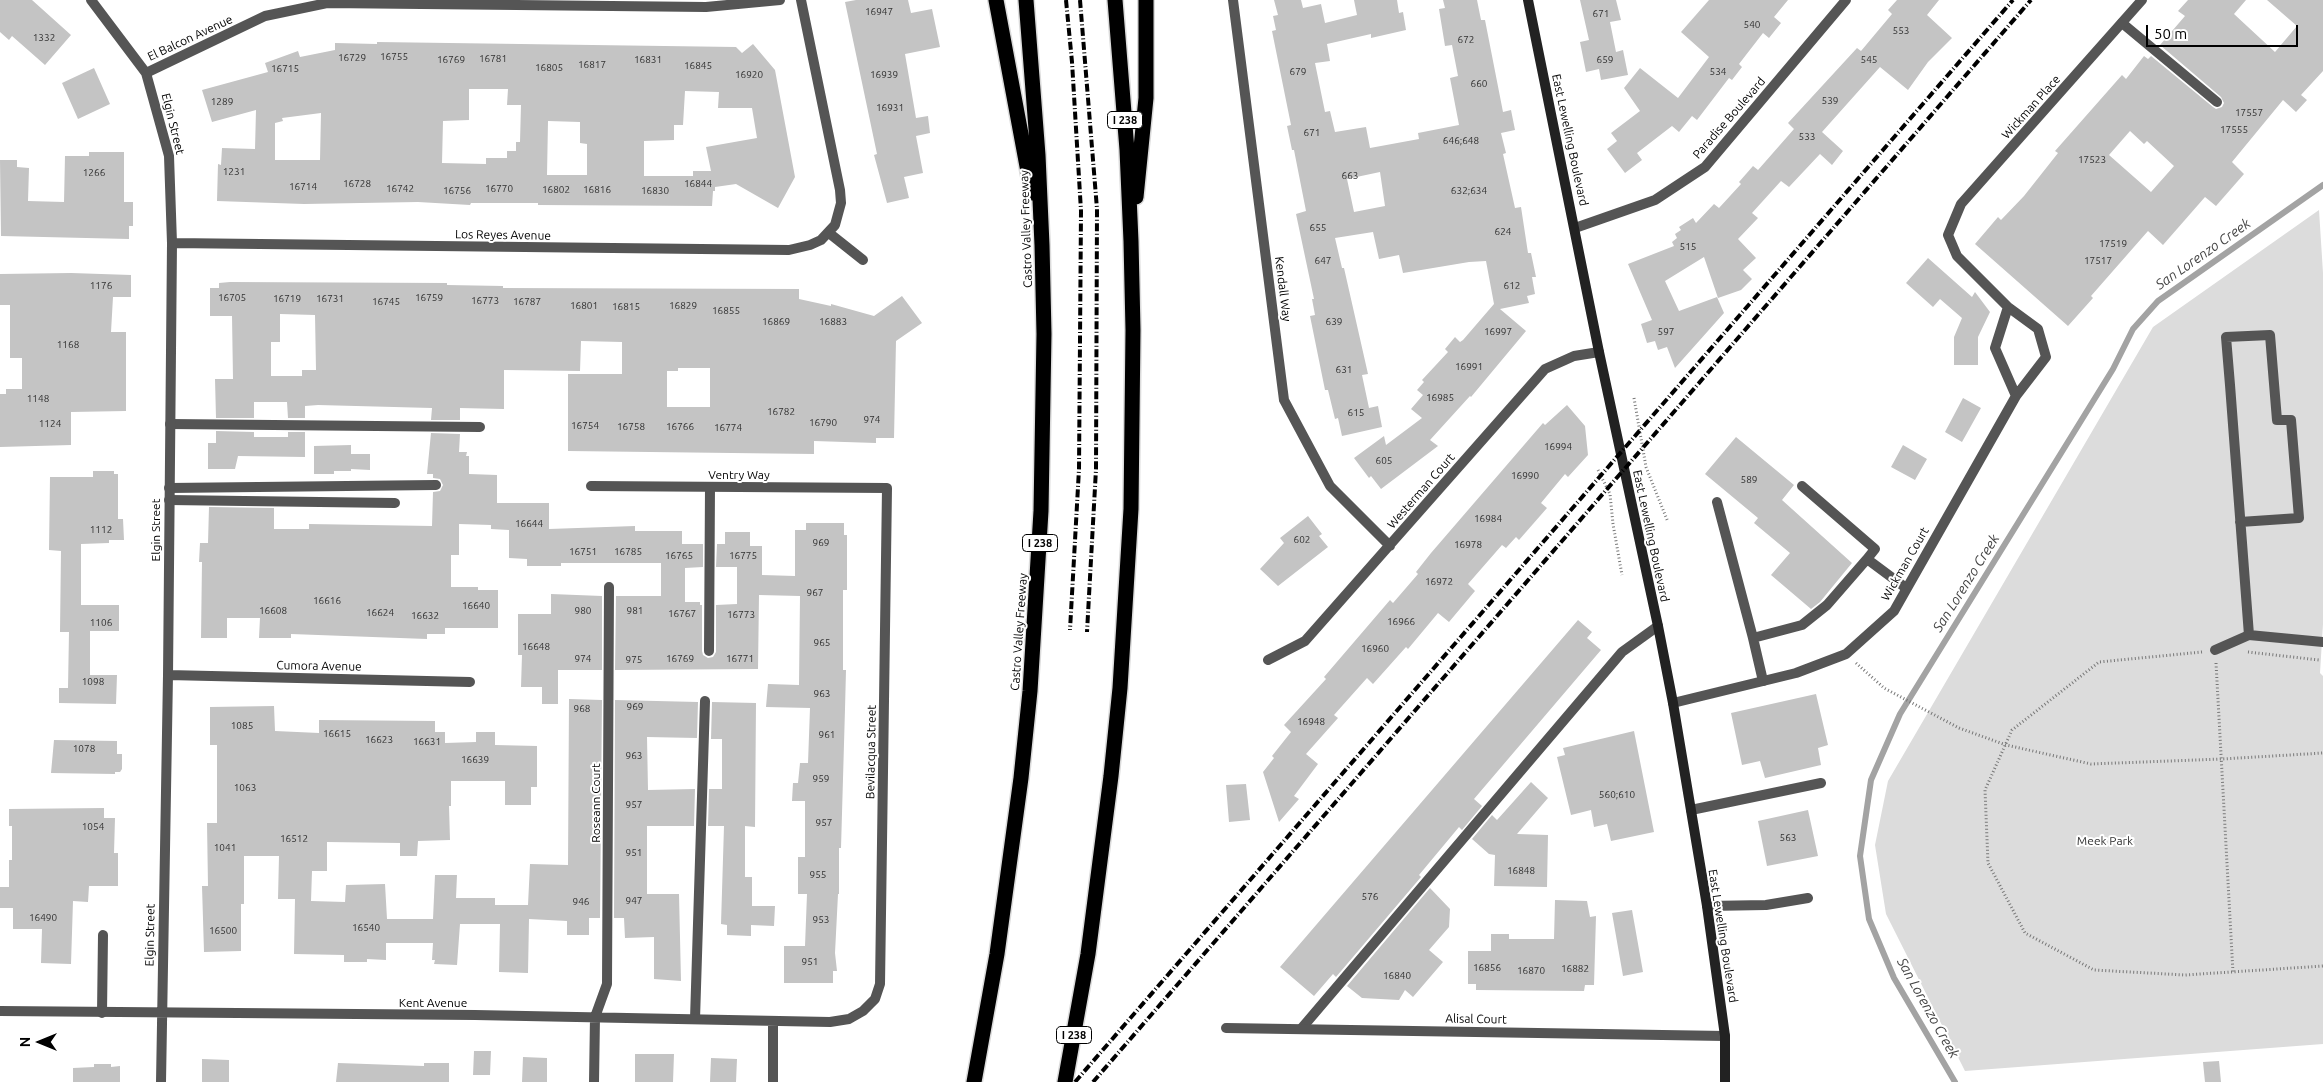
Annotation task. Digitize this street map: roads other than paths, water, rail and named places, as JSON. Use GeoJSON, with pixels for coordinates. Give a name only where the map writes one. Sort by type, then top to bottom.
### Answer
{"type":"FeatureCollection","features":[{"type":"Feature","properties":{"kind":"highway"},"geometry":{"type":"LineString","coordinates":[[996,0],[1042,245]]}},
{"type":"Feature","properties":{"kind":"highway","name":"Castro Valley Freeway"},"geometry":{"type":"LineString","coordinates":[[974,1082],[983,1040],[1010,867],[1030,682],[1041,511],[1044,334],[1042,245],[1037,136],[1026,0]]}},
{"type":"Feature","properties":{"kind":"highway","name":"I 238"},"geometry":{"type":"LineString","coordinates":[[1065,1082],[1082,988],[1111,776],[1126,609],[1133,419],[1131,241],[1127,150],[1115,0]]}},
{"type":"Feature","properties":{"kind":"highway"},"geometry":{"type":"LineString","coordinates":[[1131,241],[1146,98],[1146,0]]}},
{"type":"Feature","properties":{"kind":"main road","name":"East Lewelling Boulevard"},"geometry":{"type":"LineString","coordinates":[[1528,0],[1576,228],[1599,352],[1673,703],[1707,906],[1725,1036],[1725,1082]]}},
{"type":"Feature","properties":{"kind":"street","name":"Elgin Street"},"geometry":{"type":"LineString","coordinates":[[92,0],[146,73],[169,156],[172,244],[168,500],[168,675],[160,1082]]}},
{"type":"Feature","properties":{"kind":"street","name":"El Balcon Avenue"},"geometry":{"type":"LineString","coordinates":[[146,73],[265,16],[327,3],[531,2],[706,7],[780,0]]}},
{"type":"Feature","properties":{"kind":"street"},"geometry":{"type":"LineString","coordinates":[[801,0],[840,190],[839,215],[829,234],[863,260]]}},
{"type":"Feature","properties":{"kind":"street","name":"Kendall Way"},"geometry":{"type":"LineString","coordinates":[[1233,0],[1284,400],[1330,486],[1390,546]]}},
{"type":"Feature","properties":{"kind":"street","name":"Paradise Boulevard"},"geometry":{"type":"LineString","coordinates":[[1576,228],[1655,200],[1705,167],[1846,0]]}},
{"type":"Feature","properties":{"kind":"street","name":"Wickman Place"},"geometry":{"type":"LineString","coordinates":[[1948,235],[1961,204],[2142,0]]}},
{"type":"Feature","properties":{"kind":"street"},"geometry":{"type":"LineString","coordinates":[[2122,23],[2217,102]]}},
{"type":"Feature","properties":{"kind":"street","name":"Los Reyes Avenue"},"geometry":{"type":"LineString","coordinates":[[172,244],[789,250],[810,245],[829,234]]}},
{"type":"Feature","properties":{"kind":"street","name":"Wickman Court"},"geometry":{"type":"LineString","coordinates":[[1673,703],[1796,673],[1846,654],[1894,611],[2016,396],[2046,357],[2038,329],[2008,307],[1957,256],[1948,235]]}},
{"type":"Feature","properties":{"kind":"street"},"geometry":{"type":"LineString","coordinates":[[2008,307],[1995,348],[2016,396]]}},
{"type":"Feature","properties":{"kind":"street"},"geometry":{"type":"LineString","coordinates":[[2240,522],[2300,518],[2291,420],[2277,420],[2270,335],[2226,337],[2240,522],[2249,635]]}},
{"type":"Feature","properties":{"kind":"street","name":"Westerman Court"},"geometry":{"type":"LineString","coordinates":[[1268,660],[1305,641],[1545,369],[1574,356],[1599,352]]}},
{"type":"Feature","properties":{"kind":"street"},"geometry":{"type":"LineString","coordinates":[[170,424],[480,427]]}},
{"type":"Feature","properties":{"kind":"street"},"geometry":{"type":"LineString","coordinates":[[169,488],[436,485]]}},
{"type":"Feature","properties":{"kind":"street","name":"Ventry Way"},"geometry":{"type":"LineString","coordinates":[[591,486],[888,488]]}},
{"type":"Feature","properties":{"kind":"street"},"geometry":{"type":"LineString","coordinates":[[1753,638],[1802,625],[1827,605],[1875,549],[1802,486]]}},
{"type":"Feature","properties":{"kind":"street"},"geometry":{"type":"LineString","coordinates":[[709,651],[710,487]]}},
{"type":"Feature","properties":{"kind":"street","name":"Bevilacqua Street"},"geometry":{"type":"LineString","coordinates":[[863,1011],[875,999],[880,984],[888,488]]}},
{"type":"Feature","properties":{"kind":"street"},"geometry":{"type":"LineString","coordinates":[[168,500],[395,503]]}},
{"type":"Feature","properties":{"kind":"street"},"geometry":{"type":"LineString","coordinates":[[1717,502],[1763,681]]}},
{"type":"Feature","properties":{"kind":"street"},"geometry":{"type":"LineString","coordinates":[[1867,559],[1906,588]]}},
{"type":"Feature","properties":{"kind":"street","name":"Roseann Court"},"geometry":{"type":"LineString","coordinates":[[594,1082],[595,1017],[607,984],[609,587]]}},
{"type":"Feature","properties":{"kind":"street"},"geometry":{"type":"LineString","coordinates":[[1301,1029],[1622,652],[1658,626]]}},
{"type":"Feature","properties":{"kind":"street"},"geometry":{"type":"LineString","coordinates":[[2217,650],[2249,635],[2323,642]]}},
{"type":"Feature","properties":{"kind":"street","name":"Cumora Avenue"},"geometry":{"type":"LineString","coordinates":[[168,675],[470,682]]}},
{"type":"Feature","properties":{"kind":"street"},"geometry":{"type":"LineString","coordinates":[[695,1019],[705,701]]}},
{"type":"Feature","properties":{"kind":"street"},"geometry":{"type":"LineString","coordinates":[[1690,810],[1821,783]]}},
{"type":"Feature","properties":{"kind":"street"},"geometry":{"type":"LineString","coordinates":[[1707,906],[1766,905],[1808,898]]}},
{"type":"Feature","properties":{"kind":"street"},"geometry":{"type":"LineString","coordinates":[[102,1012],[103,935]]}},
{"type":"Feature","properties":{"kind":"street","name":"Kent Avenue"},"geometry":{"type":"LineString","coordinates":[[0,1011],[595,1017],[830,1022],[850,1019],[863,1011]]}},
{"type":"Feature","properties":{"kind":"street"},"geometry":{"type":"LineString","coordinates":[[773,1021],[773,1082]]}},
{"type":"Feature","properties":{"kind":"street","name":"Alisal Court"},"geometry":{"type":"LineString","coordinates":[[1226,1028],[1725,1036]]}},
{"type":"Feature","properties":{"kind":"waterway","name":"San Lorenzo Creek"},"geometry":{"type":"LineString","coordinates":[[1955,1082],[1894,978],[1869,919],[1860,856],[1871,780],[1900,714],[2113,369],[2133,329],[2158,301],[2323,185]]}},
{"type":"Feature","properties":{"kind":"railway"},"geometry":{"type":"LineString","coordinates":[[1066,0],[1072,62],[1081,211],[1079,469],[1070,630]]}},
{"type":"Feature","properties":{"kind":"railway"},"geometry":{"type":"LineString","coordinates":[[1080,0],[1097,209],[1096,469],[1087,632]]}},
{"type":"Feature","properties":{"kind":"railway"},"geometry":{"type":"LineString","coordinates":[[1075,1082],[2013,0]]}},
{"type":"Feature","properties":{"kind":"railway"},"geometry":{"type":"LineString","coordinates":[[1093,1082],[2031,0]]}},
{"type":"Feature","properties":{"kind":"park label","name":"Meek Park"},"geometry":{"type":"Point","coordinates":[2105,841]}}]}
